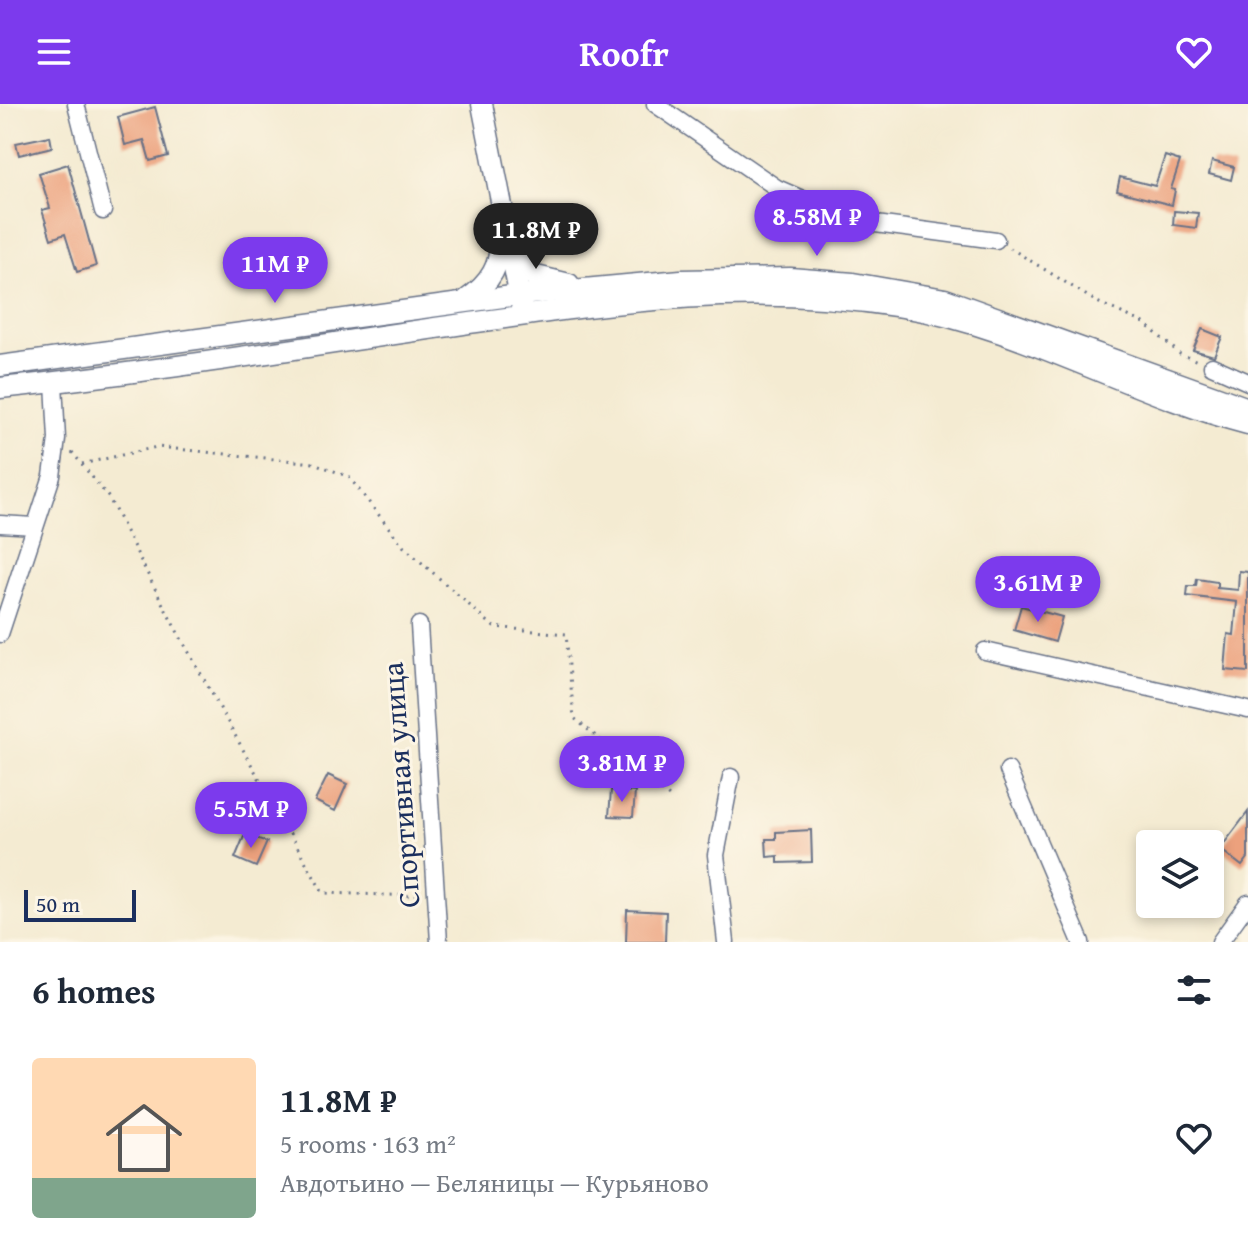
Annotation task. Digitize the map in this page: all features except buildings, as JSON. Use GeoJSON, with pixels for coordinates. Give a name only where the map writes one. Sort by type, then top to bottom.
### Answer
{"type":"FeatureCollection","features":[{"type":"Feature","properties":{"kind":"main road"},"geometry":{"type":"LineString","coordinates":[[482,104],[521,305]]}},
{"type":"Feature","properties":{"kind":"main road"},"geometry":{"type":"LineString","coordinates":[[500,198],[517,253],[532,275],[554,283],[613,286],[733,277],[790,278],[908,291],[986,312],[1244,418]]}},
{"type":"Feature","properties":{"kind":"main road"},"geometry":{"type":"LineString","coordinates":[[464,302],[483,288],[497,268],[501,251],[500,198]]}},
{"type":"Feature","properties":{"kind":"main road"},"geometry":{"type":"LineString","coordinates":[[0,388],[54,383],[521,305],[613,286]]}},
{"type":"Feature","properties":{"kind":"main road"},"geometry":{"type":"LineString","coordinates":[[0,366],[464,302],[521,305],[734,293],[789,293],[906,308],[980,327],[1244,418]]}},
{"type":"Feature","properties":{"kind":"street"},"geometry":{"type":"LineString","coordinates":[[76,104],[103,211]]}},
{"type":"Feature","properties":{"kind":"street"},"geometry":{"type":"LineString","coordinates":[[655,104],[777,188],[853,221],[996,240]]}},
{"type":"Feature","properties":{"kind":"street"},"geometry":{"type":"LineString","coordinates":[[1212,366],[1248,382]]}},
{"type":"Feature","properties":{"kind":"street"},"geometry":{"type":"LineString","coordinates":[[0,634],[52,476],[57,439],[54,383]]}},
{"type":"Feature","properties":{"kind":"street"},"geometry":{"type":"LineString","coordinates":[[0,524],[35,526]]}},
{"type":"Feature","properties":{"kind":"street","name":"Спортивная улица"},"geometry":{"type":"LineString","coordinates":[[419,625],[439,942]]}},
{"type":"Feature","properties":{"kind":"street"},"geometry":{"type":"LineString","coordinates":[[985,651],[1248,710]]}},
{"type":"Feature","properties":{"kind":"street"},"geometry":{"type":"LineString","coordinates":[[1008,770],[1081,942]]}},
{"type":"Feature","properties":{"kind":"street"},"geometry":{"type":"LineString","coordinates":[[726,942],[716,855],[731,777]]}},
{"type":"Feature","properties":{"kind":"street"},"geometry":{"type":"LineString","coordinates":[[1220,942],[1248,903]]}},
{"type":"Feature","properties":{"kind":"path"},"geometry":{"type":"LineString","coordinates":[[996,240],[1097,302],[1144,323],[1180,354],[1212,366]]}},
{"type":"Feature","properties":{"kind":"path"},"geometry":{"type":"LineString","coordinates":[[63,442],[109,498],[172,622],[323,893],[436,896]]}},
{"type":"Feature","properties":{"kind":"path"},"geometry":{"type":"LineString","coordinates":[[82,464],[157,447],[314,463],[349,477],[404,547],[494,627],[566,634],[574,718],[669,797]]}}]}
